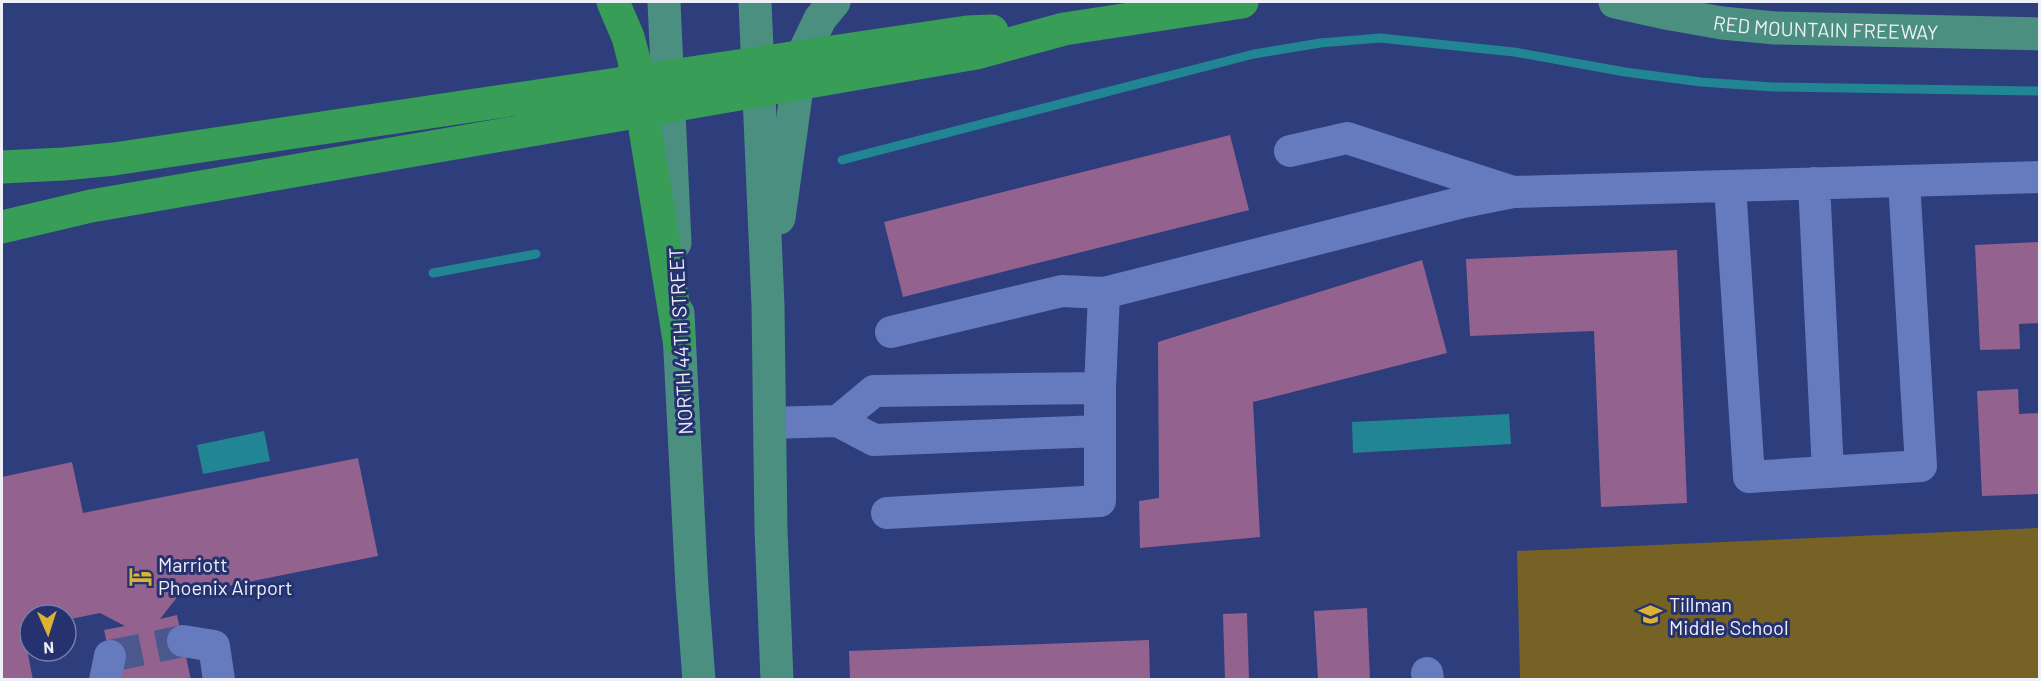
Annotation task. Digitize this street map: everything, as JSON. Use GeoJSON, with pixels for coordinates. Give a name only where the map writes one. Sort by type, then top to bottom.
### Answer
{"type":"FeatureCollection","features":[{"type":"Feature","properties":{"kind":"highway"},"geometry":{"type":"LineString","coordinates":[[613,2],[628,37],[634,60],[679,340]]}},
{"type":"Feature","properties":{"kind":"highway"},"geometry":{"type":"LineString","coordinates":[[2,227],[92,206],[976,53],[1064,29],[1242,2]]}},
{"type":"Feature","properties":{"kind":"highway"},"geometry":{"type":"LineString","coordinates":[[2,167],[64,164],[126,157],[967,32],[1064,29]]}},
{"type":"Feature","properties":{"kind":"main road","name":"NORTH 44TH STREET"},"geometry":{"type":"LineString","coordinates":[[664,2],[679,340],[699,680]]}},
{"type":"Feature","properties":{"kind":"main road"},"geometry":{"type":"LineString","coordinates":[[755,2],[768,306],[771,530],[777,680]]}},
{"type":"Feature","properties":{"kind":"main road"},"geometry":{"type":"LineString","coordinates":[[768,306],[800,69],[811,35],[834,2]]}},
{"type":"Feature","properties":{"kind":"main road","name":"RED MOUNTAIN FREEWAY"},"geometry":{"type":"LineString","coordinates":[[1615,2],[1665,14],[1774,28],[2040,34]]}},
{"type":"Feature","properties":{"kind":"lane"},"geometry":{"type":"LineString","coordinates":[[1290,151],[1347,138],[1513,192]]}},
{"type":"Feature","properties":{"kind":"lane"},"geometry":{"type":"LineString","coordinates":[[891,332],[1062,291],[1104,293],[1463,202],[1513,192],[2040,177]]}},
{"type":"Feature","properties":{"kind":"lane"},"geometry":{"type":"LineString","coordinates":[[1730,186],[1749,477],[1921,466],[1904,181]]}},
{"type":"Feature","properties":{"kind":"lane"},"geometry":{"type":"LineString","coordinates":[[1814,183],[1828,472]]}},
{"type":"Feature","properties":{"kind":"lane"},"geometry":{"type":"LineString","coordinates":[[887,513],[1100,501],[1100,388],[1104,293]]}},
{"type":"Feature","properties":{"kind":"lane"},"geometry":{"type":"LineString","coordinates":[[995,388],[997,435]]}},
{"type":"Feature","properties":{"kind":"lane"},"geometry":{"type":"LineString","coordinates":[[838,421],[874,391],[1100,388]]}},
{"type":"Feature","properties":{"kind":"lane"},"geometry":{"type":"LineString","coordinates":[[770,423],[838,421],[874,440],[1100,431]]}},
{"type":"Feature","properties":{"kind":"lane"},"geometry":{"type":"LineString","coordinates":[[183,641],[214,646],[219,680]]}},
{"type":"Feature","properties":{"kind":"shaded area"},"geometry":{"type":"Polygon","coordinates":[[[1509,414],[1511,444],[1353,453],[1352,422],[1509,414]]]}},
{"type":"Feature","properties":{"kind":"shaded area"},"geometry":{"type":"Polygon","coordinates":[[[264,431],[270,461],[203,474],[197,445],[264,431]]]}},
{"type":"Feature","properties":{"kind":"shaded area","name":"Tillman Middle School"},"geometry":{"type":"Polygon","coordinates":[[[2039,528],[2039,679],[1520,679],[1517,551],[2039,528]]]}},
{"type":"Feature","properties":{"kind":"building"},"geometry":{"type":"Polygon","coordinates":[[[1230,135],[1249,210],[903,297],[884,222],[1230,135]]]}},
{"type":"Feature","properties":{"kind":"building"},"geometry":{"type":"Polygon","coordinates":[[[2040,242],[2040,323],[2019,324],[2020,349],[1980,350],[1975,245],[2040,242]]]}},
{"type":"Feature","properties":{"kind":"building"},"geometry":{"type":"Polygon","coordinates":[[[1677,250],[1687,503],[1601,507],[1594,331],[1470,336],[1466,259],[1677,250]]]}},
{"type":"Feature","properties":{"kind":"building"},"geometry":{"type":"Polygon","coordinates":[[[1422,260],[1447,353],[1253,402],[1260,537],[1140,548],[1139,501],[1159,498],[1158,342],[1422,260]]]}},
{"type":"Feature","properties":{"kind":"building"},"geometry":{"type":"Polygon","coordinates":[[[2018,389],[2019,414],[2040,413],[2040,494],[1982,496],[1977,391],[2018,389]]]}},
{"type":"Feature","properties":{"kind":"building","name":"Marriott Phoenix Airport"},"geometry":{"type":"Polygon","coordinates":[[[358,458],[378,556],[178,596],[160,619],[177,615],[191,680],[115,680],[104,630],[125,626],[100,613],[78,618],[78,603],[18,603],[18,663],[30,663],[33,680],[2,680],[2,477],[72,462],[83,513],[358,458]]]}},
{"type":"Feature","properties":{"kind":"building"},"geometry":{"type":"Polygon","coordinates":[[[1367,608],[1370,680],[1318,680],[1314,611],[1367,608]]]}},
{"type":"Feature","properties":{"kind":"building"},"geometry":{"type":"Polygon","coordinates":[[[1247,613],[1249,680],[1225,680],[1223,614],[1247,613]]]}},
{"type":"Feature","properties":{"kind":"building"},"geometry":{"type":"Polygon","coordinates":[[[1149,640],[1150,680],[850,680],[849,651],[1149,640]]]}},
{"type":"Feature","properties":{"kind":"waterway"},"geometry":{"type":"LineString","coordinates":[[842,160],[1254,54],[1320,43],[1380,38],[1514,52],[1625,72],[1701,82],[1773,87],[2040,91]]}},
{"type":"Feature","properties":{"kind":"waterway"},"geometry":{"type":"LineString","coordinates":[[433,273],[536,254]]}},
{"type":"Feature","properties":{"kind":"tunnel"},"geometry":{"type":"LineString","coordinates":[[110,656],[183,641]]}},
{"type":"Feature","properties":{"kind":"place","name":"Marriott Phoenix Airport"},"geometry":{"type":"Point","coordinates":[140,576]}},
{"type":"Feature","properties":{"kind":"place","name":"Tillman Middle School"},"geometry":{"type":"Point","coordinates":[1651,615]}}]}
